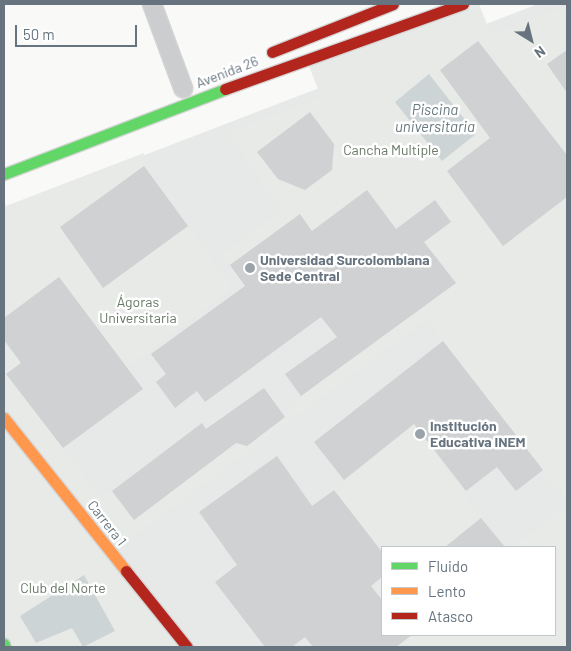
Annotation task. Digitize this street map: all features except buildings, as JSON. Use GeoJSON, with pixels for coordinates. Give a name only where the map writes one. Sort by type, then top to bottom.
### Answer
{"type":"FeatureCollection","features":[{"type":"Feature","properties":{"kind":"main road","name":"Avenida 26"},"geometry":{"type":"LineString","coordinates":[[264,55],[393,4]]}},
{"type":"Feature","properties":{"kind":"main road","name":"Avenida 26"},"geometry":{"type":"LineString","coordinates":[[4,174],[297,62],[463,4]]}},
{"type":"Feature","properties":{"kind":"main road"},"geometry":{"type":"LineString","coordinates":[[4,180],[18,169]]}},
{"type":"Feature","properties":{"kind":"main road","name":"Carrera 1"},"geometry":{"type":"LineString","coordinates":[[4,418],[187,647]]}},
{"type":"Feature","properties":{"kind":"street"},"geometry":{"type":"LineString","coordinates":[[152,4],[183,88]]}},
{"type":"Feature","properties":{"kind":"shaded area","name":"Universidad Surcolombiana Sede Central"},"geometry":{"type":"Polygon","coordinates":[[[538,4],[567,4],[567,647],[189,647],[113,551],[127,540],[4,382],[4,209],[538,4]]]}},
{"type":"Feature","properties":{"kind":"green space","name":"Cancha Multiple"},"geometry":{"type":"Polygon","coordinates":[[[464,4],[479,4],[491,35],[567,6],[567,503],[426,320],[113,551],[4,419],[4,340],[21,363],[7,374],[101,498],[112,491],[134,520],[236,443],[247,446],[285,417],[301,396],[456,283],[425,241],[451,222],[435,200],[348,264],[367,191],[312,231],[300,215],[231,265],[221,256],[283,209],[226,133],[321,97],[306,58],[464,4]]]}},
{"type":"Feature","properties":{"kind":"green space","name":"Ágoras Universitaria"},"geometry":{"type":"Polygon","coordinates":[[[144,153],[144,166],[60,228],[103,287],[188,226],[232,288],[127,367],[59,277],[4,318],[4,201],[6,206],[144,153]]]}},
{"type":"Feature","properties":{"kind":"green space","name":"Club del Norte"},"geometry":{"type":"Polygon","coordinates":[[[4,421],[187,647],[4,647],[4,421]]]}},
{"type":"Feature","properties":{"kind":"green space"},"geometry":{"type":"Polygon","coordinates":[[[414,424],[481,518],[446,546],[381,546],[381,551],[334,490],[414,424]]]}},
{"type":"Feature","properties":{"kind":"green space"},"geometry":{"type":"Polygon","coordinates":[[[567,506],[567,647],[392,647],[405,636],[556,636],[556,546],[515,546],[567,506]]]}},
{"type":"Feature","properties":{"kind":"water","name":"Piscina universitaria"},"geometry":{"type":"Polygon","coordinates":[[[429,74],[476,134],[442,161],[395,102],[429,74]]]}},
{"type":"Feature","properties":{"kind":"water"},"geometry":{"type":"Polygon","coordinates":[[[84,575],[115,631],[83,647],[72,628],[36,643],[20,616],[84,575]]]}},
{"type":"Feature","properties":{"kind":"traffic: fast"},"geometry":{"type":"LineString","coordinates":[[4,174],[225,89]]}},
{"type":"Feature","properties":{"kind":"traffic: slow"},"geometry":{"type":"LineString","coordinates":[[4,418],[126,571]]}},
{"type":"Feature","properties":{"kind":"traffic: jam"},"geometry":{"type":"LineString","coordinates":[[272,52],[393,4]]}},
{"type":"Feature","properties":{"kind":"traffic: jam"},"geometry":{"type":"LineString","coordinates":[[225,89],[463,4]]}},
{"type":"Feature","properties":{"kind":"traffic: jam"},"geometry":{"type":"LineString","coordinates":[[126,571],[187,647]]}},
{"type":"Feature","properties":{"kind":"place","name":"Universidad Surcolombiana Sede Central"},"geometry":{"type":"Point","coordinates":[250,268]}},
{"type":"Feature","properties":{"kind":"place","name":"Institución Educativa INEM"},"geometry":{"type":"Point","coordinates":[420,434]}}]}
